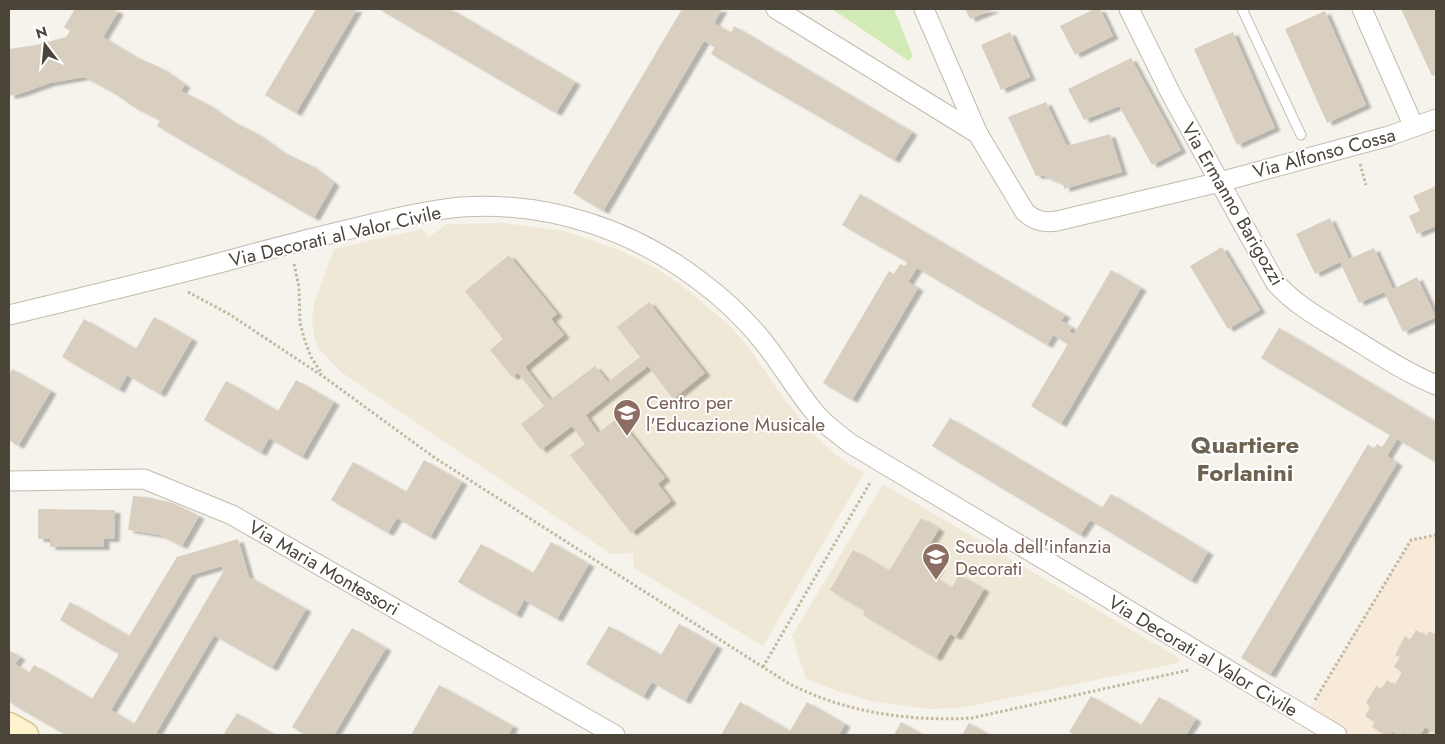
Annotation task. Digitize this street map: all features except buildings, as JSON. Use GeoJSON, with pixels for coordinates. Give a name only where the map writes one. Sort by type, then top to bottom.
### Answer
{"type":"FeatureCollection","features":[{"type":"Feature","properties":{"kind":"main road"},"geometry":{"type":"LineString","coordinates":[[9,726],[25,735]]}},
{"type":"Feature","properties":{"kind":"street"},"geometry":{"type":"LineString","coordinates":[[776,9],[978,134]]}},
{"type":"Feature","properties":{"kind":"street"},"geometry":{"type":"LineString","coordinates":[[924,9],[978,134]]}},
{"type":"Feature","properties":{"kind":"street","name":"Via Ermanno Barigozzi"},"geometry":{"type":"LineString","coordinates":[[1129,9],[1172,96],[1275,282],[1284,293],[1310,312],[1400,368],[1436,384]]}},
{"type":"Feature","properties":{"kind":"street"},"geometry":{"type":"LineString","coordinates":[[1362,9],[1414,127]]}},
{"type":"Feature","properties":{"kind":"street","name":"Via Alfonso Cossa"},"geometry":{"type":"LineString","coordinates":[[978,134],[1025,212],[1035,220],[1042,222],[1057,221],[1220,182],[1389,136],[1436,119]]}},
{"type":"Feature","properties":{"kind":"street","name":"Via Decorati al Valor Civile"},"geometry":{"type":"LineString","coordinates":[[9,315],[393,219],[461,208],[518,208],[546,212],[605,227],[654,250],[678,265],[724,301],[763,341],[813,411],[851,444],[1337,735]]}},
{"type":"Feature","properties":{"kind":"street","name":"Via Maria Montessori"},"geometry":{"type":"LineString","coordinates":[[9,481],[144,479],[232,515],[615,735]]}},
{"type":"Feature","properties":{"kind":"lane"},"geometry":{"type":"LineString","coordinates":[[1245,10],[1301,135]]}},
{"type":"Feature","properties":{"kind":"path"},"geometry":{"type":"LineString","coordinates":[[1359,162],[1366,185]]}},
{"type":"Feature","properties":{"kind":"path"},"geometry":{"type":"LineString","coordinates":[[289,244],[299,287],[300,323],[311,357],[324,377]]}},
{"type":"Feature","properties":{"kind":"path"},"geometry":{"type":"LineString","coordinates":[[182,288],[229,314],[324,377],[435,458],[802,691],[836,703],[876,713],[933,719],[972,718],[1217,664]]}},
{"type":"Feature","properties":{"kind":"path"},"geometry":{"type":"LineString","coordinates":[[763,667],[882,463]]}},
{"type":"Feature","properties":{"kind":"path"},"geometry":{"type":"LineString","coordinates":[[1312,705],[1412,540],[1436,535]]}},
{"type":"Feature","properties":{"kind":"shaded area","name":"Centro per l'Educazione Musicale"},"geometry":{"type":"Polygon","coordinates":[[[504,223],[564,231],[597,242],[626,253],[680,284],[729,325],[749,348],[809,430],[841,459],[864,473],[763,646],[634,568],[633,553],[611,554],[341,372],[318,348],[312,319],[314,303],[334,249],[422,229],[429,237],[447,224],[504,223]]]}},
{"type":"Feature","properties":{"kind":"shaded area","name":"Scuola dell'infanzia Decorati"},"geometry":{"type":"Polygon","coordinates":[[[883,484],[1179,658],[1178,663],[960,708],[928,709],[870,701],[806,679],[792,636],[883,484]]]}},
{"type":"Feature","properties":{"kind":"shaded area"},"geometry":{"type":"Polygon","coordinates":[[[1436,535],[1436,735],[1337,735],[1305,716],[1411,540],[1436,535]]]}},
{"type":"Feature","properties":{"kind":"green space"},"geometry":{"type":"Polygon","coordinates":[[[832,9],[894,9],[913,56],[909,61],[832,9]]]}},
{"type":"Feature","properties":{"kind":"place","name":"Centro per l'Educazione Musicale"},"geometry":{"type":"Point","coordinates":[627,437]}},
{"type":"Feature","properties":{"kind":"place","name":"Scuola dell'infanzia Decorati"},"geometry":{"type":"Point","coordinates":[936,581]}},
{"type":"Feature","properties":{"kind":"district","name":"Quartiere Forlanini"},"geometry":{"type":"Point","coordinates":[1245,458]}}]}
